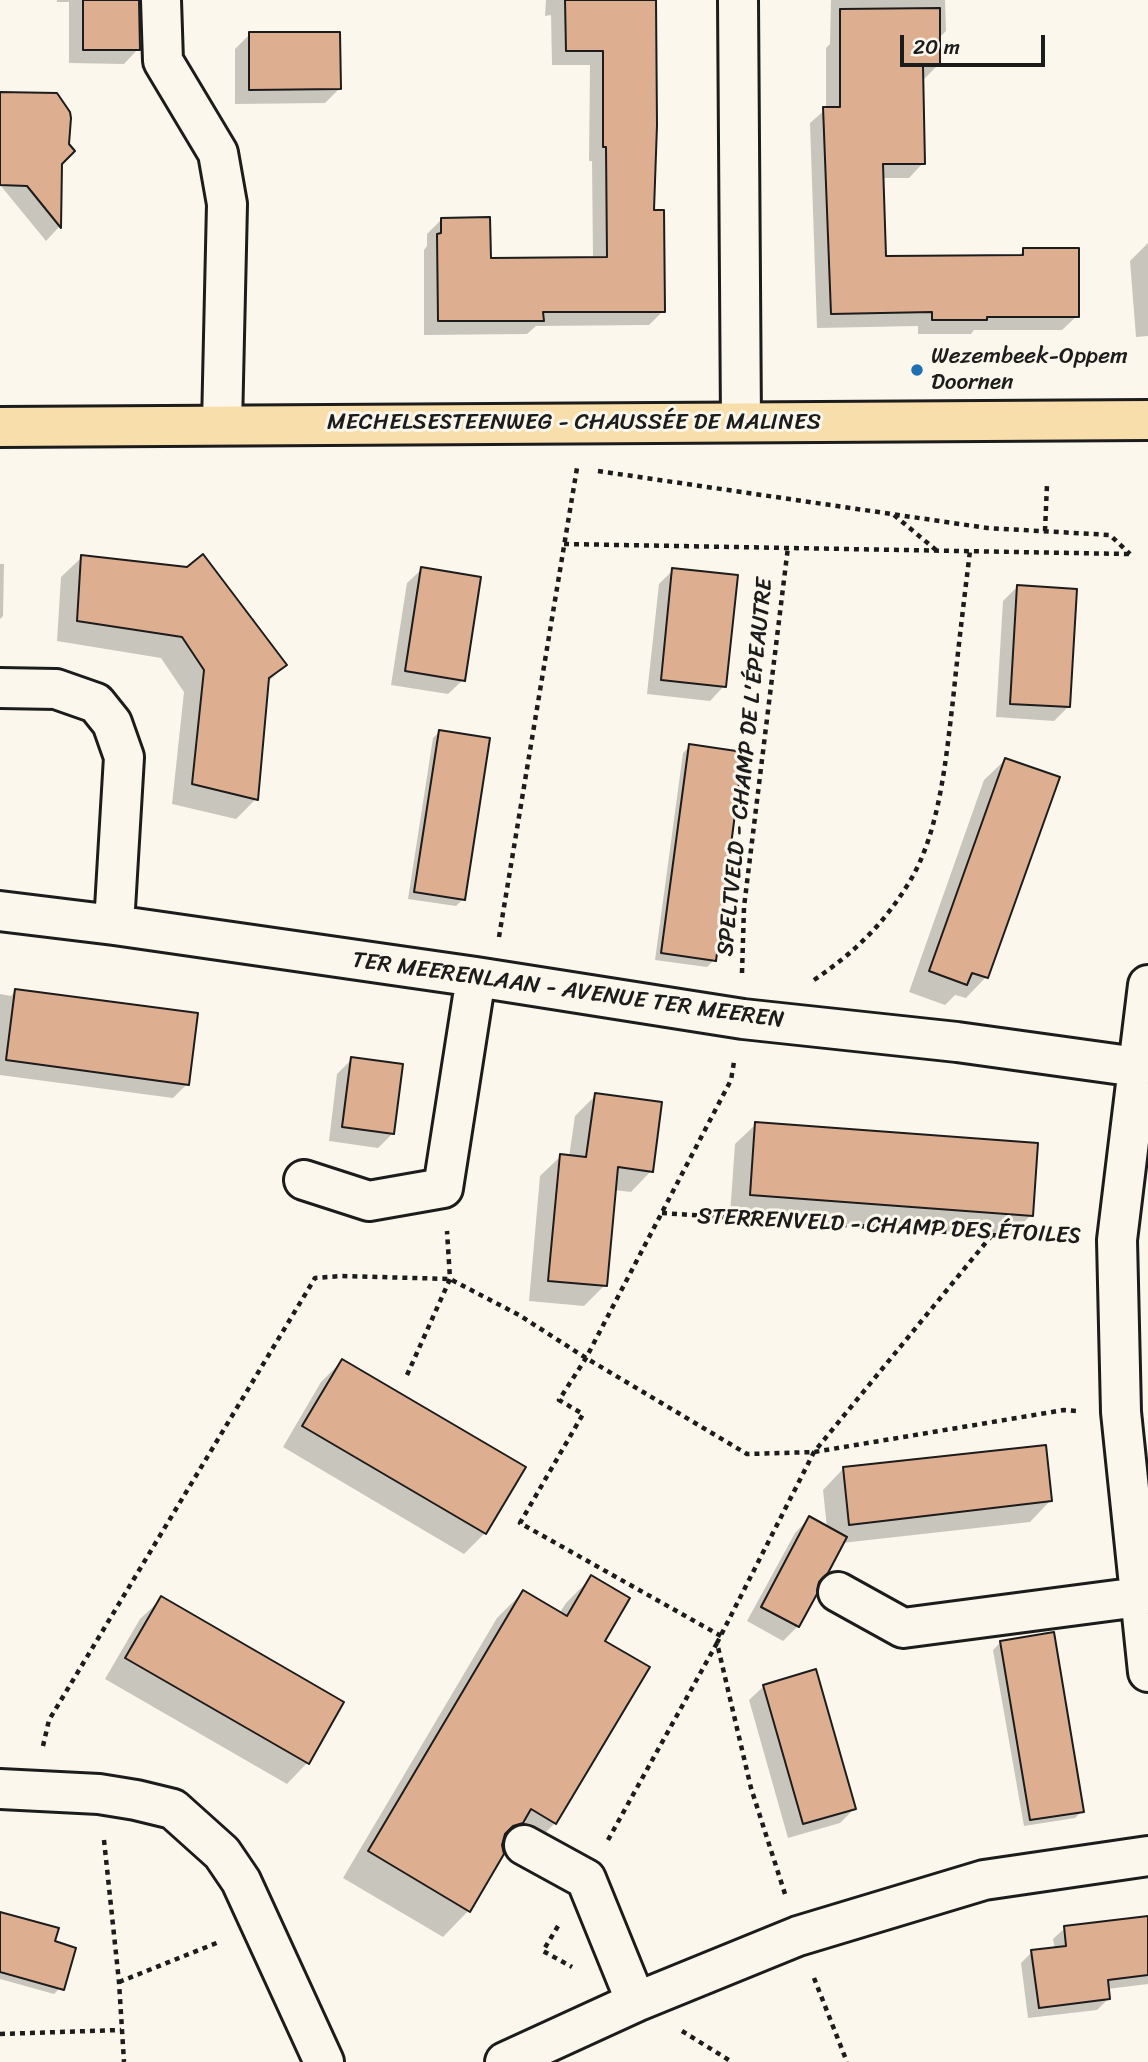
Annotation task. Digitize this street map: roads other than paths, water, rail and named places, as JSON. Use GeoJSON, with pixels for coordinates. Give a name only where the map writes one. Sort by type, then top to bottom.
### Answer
{"type":"FeatureCollection","features":[{"type":"Feature","properties":{"kind":"main road","name":"MECHELSESTEENWEG - CHAUSSÉE DE MALINES"},"geometry":{"type":"LineString","coordinates":[[0,427],[1148,420]]}},
{"type":"Feature","properties":{"kind":"street"},"geometry":{"type":"LineString","coordinates":[[161,0],[163,61],[218,153],[227,204],[222,425]]}},
{"type":"Feature","properties":{"kind":"street"},"geometry":{"type":"LineString","coordinates":[[738,0],[741,422]]}},
{"type":"Feature","properties":{"kind":"street"},"geometry":{"type":"LineString","coordinates":[[0,688],[56,688],[96,703],[112,723],[124,757],[114,925]]}},
{"type":"Feature","properties":{"kind":"street","name":"TER MEERENLAAN - AVENUE TER MEEREN"},"geometry":{"type":"LineString","coordinates":[[0,911],[484,978],[743,1019],[957,1042],[1137,1067]]}},
{"type":"Feature","properties":{"kind":"street"},"geometry":{"type":"LineString","coordinates":[[304,1180],[369,1201],[443,1188],[484,978]]}},
{"type":"Feature","properties":{"kind":"street"},"geometry":{"type":"LineString","coordinates":[[1148,985],[1137,1067],[1121,1412],[1148,1672]]}},
{"type":"Feature","properties":{"kind":"street"},"geometry":{"type":"LineString","coordinates":[[838,1592],[903,1628],[1139,1597]]}},
{"type":"Feature","properties":{"kind":"street"},"geometry":{"type":"LineString","coordinates":[[17,1790],[99,1794],[173,1809],[222,1853],[241,1881],[324,2062]]}},
{"type":"Feature","properties":{"kind":"street"},"geometry":{"type":"LineString","coordinates":[[524,1846],[586,1880],[636,2002]]}},
{"type":"Feature","properties":{"kind":"street"},"geometry":{"type":"LineString","coordinates":[[505,2062],[636,2002],[798,1936],[984,1880],[1148,1856]]}},
{"type":"Feature","properties":{"kind":"place","name":"Wezembeek-Oppem Doornen"},"geometry":{"type":"Point","coordinates":[917,370]}}]}
